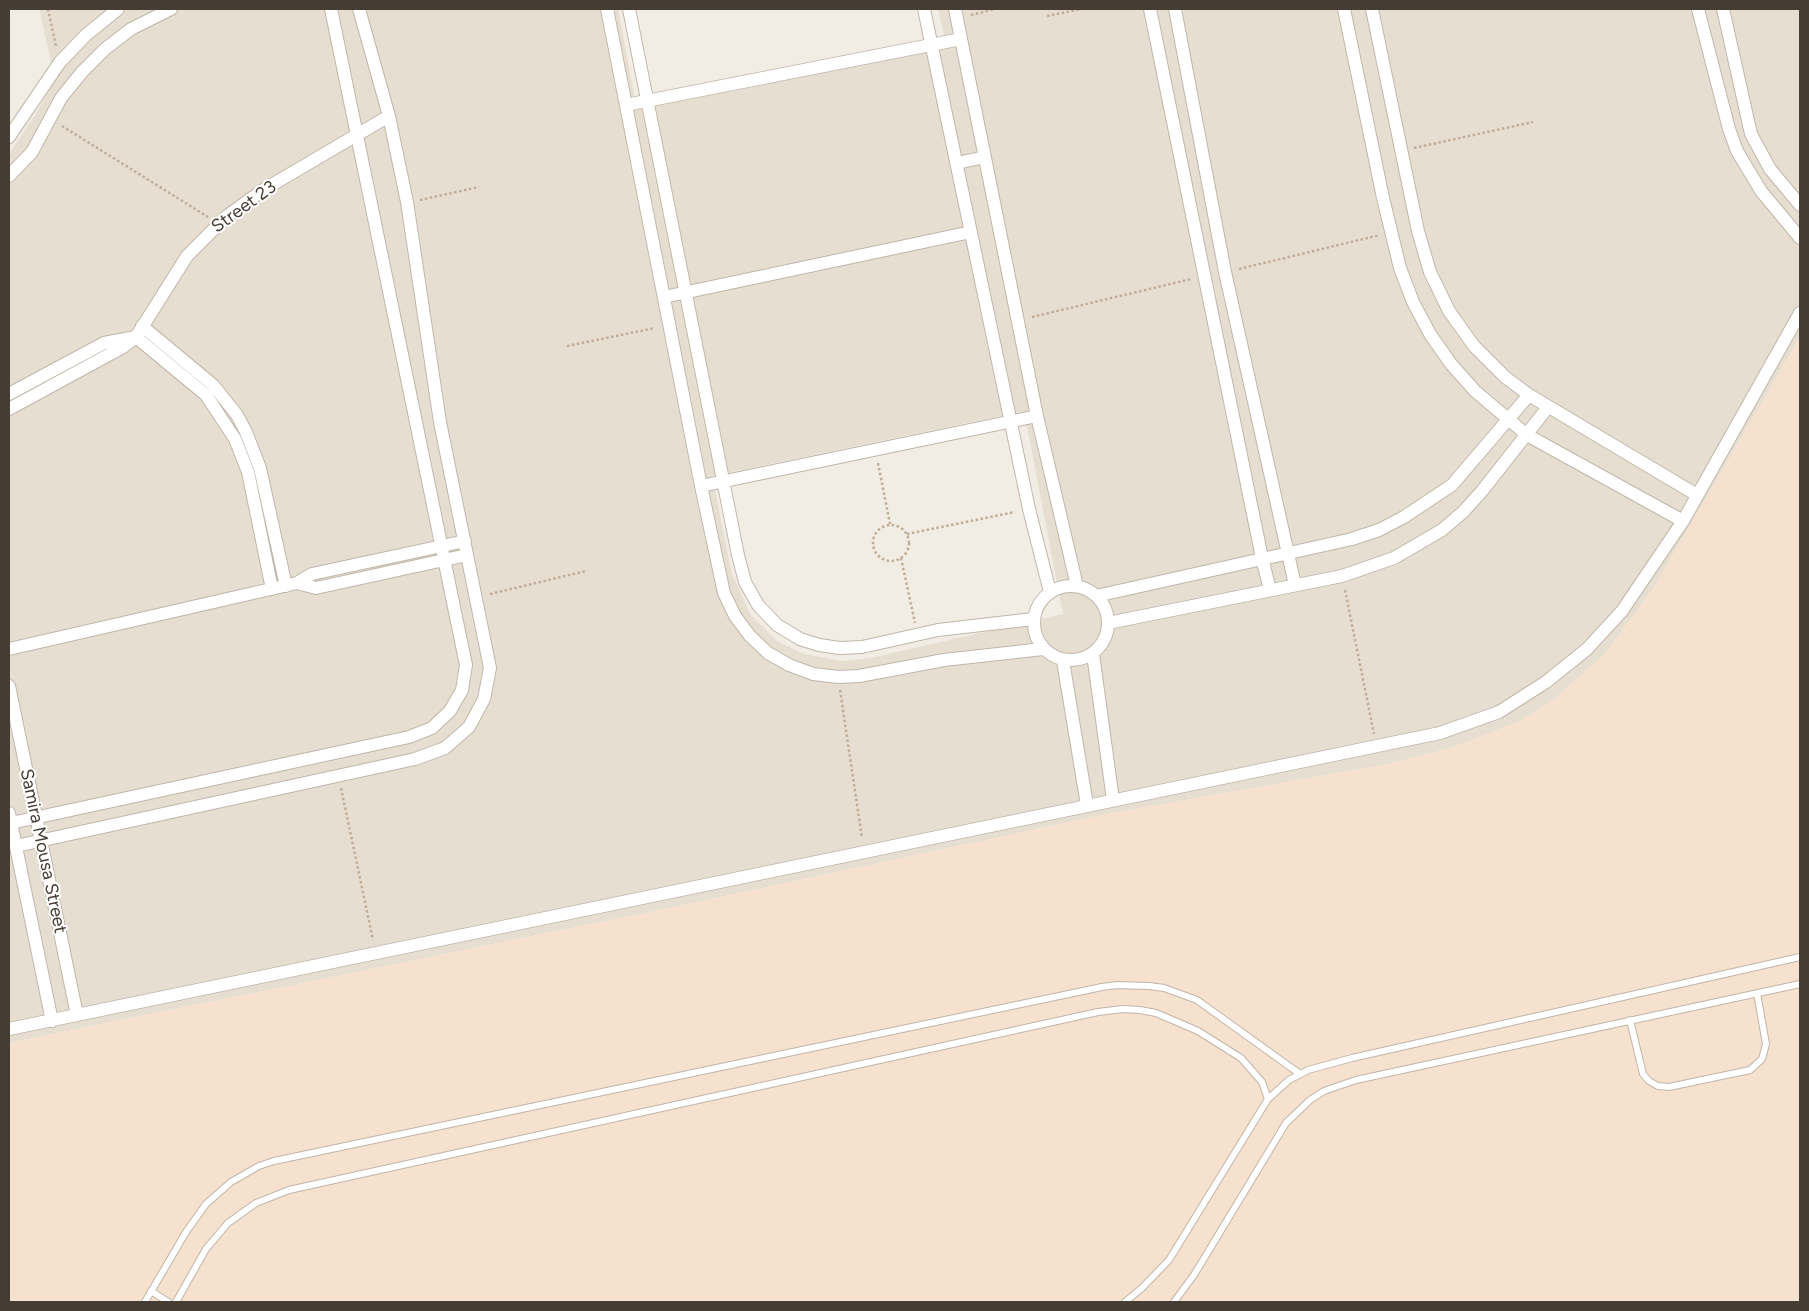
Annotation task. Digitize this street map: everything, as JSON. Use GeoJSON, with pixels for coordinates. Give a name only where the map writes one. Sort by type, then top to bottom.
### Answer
{"type":"FeatureCollection","features":[{"type":"Feature","properties":{"kind":"street"},"geometry":{"type":"LineString","coordinates":[[9,137],[60,62],[86,35],[118,9]]}},
{"type":"Feature","properties":{"kind":"street"},"geometry":{"type":"LineString","coordinates":[[9,176],[32,152],[61,98],[82,72],[105,49],[131,29],[171,9]]}},
{"type":"Feature","properties":{"kind":"street"},"geometry":{"type":"LineString","coordinates":[[10,818],[36,818],[409,737],[432,728],[450,712],[462,690],[466,665],[331,9]]}},
{"type":"Feature","properties":{"kind":"street"},"geometry":{"type":"LineString","coordinates":[[16,846],[416,759],[445,748],[468,726],[484,699],[490,668],[440,422],[406,202],[389,116],[359,9]]}},
{"type":"Feature","properties":{"kind":"street"},"geometry":{"type":"LineString","coordinates":[[607,9],[701,486],[724,593],[735,616],[756,641],[768,652],[789,666],[813,674],[838,677],[859,676],[944,660],[1043,650]]}},
{"type":"Feature","properties":{"kind":"street"},"geometry":{"type":"LineString","coordinates":[[629,9],[722,482],[745,582],[758,605],[777,625],[800,639],[818,645],[840,648],[862,647],[918,635],[1033,619]]}},
{"type":"Feature","properties":{"kind":"street"},"geometry":{"type":"LineString","coordinates":[[924,9],[1029,509],[1050,592]]}},
{"type":"Feature","properties":{"kind":"street"},"geometry":{"type":"LineString","coordinates":[[1150,9],[1270,590]]}},
{"type":"Feature","properties":{"kind":"street"},"geometry":{"type":"LineString","coordinates":[[1175,9],[1226,272],[1286,553],[1295,585]]}},
{"type":"Feature","properties":{"kind":"street"},"geometry":{"type":"LineString","coordinates":[[1344,9],[1391,233],[1407,285],[1430,334],[1451,364],[1469,384],[1509,421],[1528,435],[1682,521]]}},
{"type":"Feature","properties":{"kind":"street"},"geometry":{"type":"LineString","coordinates":[[1372,9],[1412,207],[1430,272],[1449,311],[1474,346],[1505,377],[1529,396],[1698,495]]}},
{"type":"Feature","properties":{"kind":"street"},"geometry":{"type":"LineString","coordinates":[[1698,9],[1729,129],[1737,150],[1761,191],[1800,238]]}},
{"type":"Feature","properties":{"kind":"street"},"geometry":{"type":"LineString","coordinates":[[1723,9],[1751,134],[1770,169],[1800,205]]}},
{"type":"Feature","properties":{"kind":"street"},"geometry":{"type":"LineString","coordinates":[[956,14],[1037,416],[1077,586]]}},
{"type":"Feature","properties":{"kind":"street"},"geometry":{"type":"LineString","coordinates":[[626,105],[961,39]]}},
{"type":"Feature","properties":{"kind":"street","name":"Street 23"},"geometry":{"type":"LineString","coordinates":[[139,331],[187,256],[218,224],[263,190],[389,116]]}},
{"type":"Feature","properties":{"kind":"street"},"geometry":{"type":"LineString","coordinates":[[957,164],[985,157]]}},
{"type":"Feature","properties":{"kind":"street"},"geometry":{"type":"LineString","coordinates":[[664,297],[971,232]]}},
{"type":"Feature","properties":{"kind":"street"},"geometry":{"type":"LineString","coordinates":[[9,1029],[1440,733],[1499,712],[1546,682],[1587,649],[1622,611],[1698,495],[1800,314]]}},
{"type":"Feature","properties":{"kind":"street"},"geometry":{"type":"LineString","coordinates":[[139,331],[213,385],[237,415],[260,468],[292,585]]}},
{"type":"Feature","properties":{"kind":"street"},"geometry":{"type":"LineString","coordinates":[[9,394],[104,343],[139,331]]}},
{"type":"Feature","properties":{"kind":"street"},"geometry":{"type":"LineString","coordinates":[[9,409],[109,356],[139,331]]}},
{"type":"Feature","properties":{"kind":"street"},"geometry":{"type":"LineString","coordinates":[[139,331],[206,395],[235,439],[248,472],[272,589]]}},
{"type":"Feature","properties":{"kind":"street"},"geometry":{"type":"LineString","coordinates":[[1096,596],[1352,539],[1379,530],[1404,517],[1452,485],[1529,396]]}},
{"type":"Feature","properties":{"kind":"street"},"geometry":{"type":"LineString","coordinates":[[1108,623],[1342,576],[1394,558],[1442,530],[1482,491],[1528,435],[1548,407]]}},
{"type":"Feature","properties":{"kind":"street"},"geometry":{"type":"LineString","coordinates":[[701,486],[1037,416]]}},
{"type":"Feature","properties":{"kind":"street"},"geometry":{"type":"LineString","coordinates":[[9,649],[292,585],[312,574],[465,541]]}},
{"type":"Feature","properties":{"kind":"street"},"geometry":{"type":"LineString","coordinates":[[292,585],[316,588],[468,555]]}},
{"type":"Feature","properties":{"kind":"street"},"geometry":{"type":"LineString","coordinates":[[1068,586],[1077,586],[1096,596],[1107,613],[1106,635],[1101,646],[1092,654],[1074,661],[1063,660],[1052,657],[1043,650],[1037,640],[1033,619],[1039,603],[1050,592],[1068,586]]}},
{"type":"Feature","properties":{"kind":"street"},"geometry":{"type":"LineString","coordinates":[[1092,654],[1113,800]]}},
{"type":"Feature","properties":{"kind":"street"},"geometry":{"type":"LineString","coordinates":[[1063,660],[1087,805]]}},
{"type":"Feature","properties":{"kind":"street","name":"Samira Mousa Street"},"geometry":{"type":"LineString","coordinates":[[9,686],[77,1015]]}},
{"type":"Feature","properties":{"kind":"street","name":"Samira Mousa Street"},"geometry":{"type":"LineString","coordinates":[[10,818],[52,1021]]}},
{"type":"Feature","properties":{"kind":"lane"},"geometry":{"type":"LineString","coordinates":[[1125,1302],[1142,1288],[1168,1260],[1268,1099],[1280,1086],[1300,1074],[1352,1058],[1800,957]]}},
{"type":"Feature","properties":{"kind":"lane"},"geometry":{"type":"LineString","coordinates":[[1174,1302],[1194,1275],[1281,1130],[1298,1111],[1317,1096],[1340,1084],[1800,984]]}},
{"type":"Feature","properties":{"kind":"lane"},"geometry":{"type":"LineString","coordinates":[[145,1302],[186,1232],[206,1204],[230,1182],[274,1161],[1102,987],[1148,986],[1181,994],[1211,1009],[1300,1074]]}},
{"type":"Feature","properties":{"kind":"lane"},"geometry":{"type":"LineString","coordinates":[[1630,1020],[1643,1074],[1649,1082],[1658,1086],[1669,1087],[1750,1070],[1762,1059],[1766,1044],[1757,993]]}},
{"type":"Feature","properties":{"kind":"lane"},"geometry":{"type":"LineString","coordinates":[[176,1302],[216,1235],[241,1212],[281,1192],[1098,1012],[1123,1009],[1156,1013],[1198,1031],[1241,1058],[1262,1082],[1268,1099]]}},
{"type":"Feature","properties":{"kind":"lane"},"geometry":{"type":"LineString","coordinates":[[151,1291],[168,1302]]}},
{"type":"Feature","properties":{"kind":"path"},"geometry":{"type":"LineString","coordinates":[[48,9],[60,62]]}},
{"type":"Feature","properties":{"kind":"path"},"geometry":{"type":"LineString","coordinates":[[956,14],[995,9]]}},
{"type":"Feature","properties":{"kind":"path"},"geometry":{"type":"LineString","coordinates":[[1047,16],[1081,9]]}},
{"type":"Feature","properties":{"kind":"path"},"geometry":{"type":"LineString","coordinates":[[50,118],[218,224]]}},
{"type":"Feature","properties":{"kind":"path"},"geometry":{"type":"LineString","coordinates":[[1401,151],[1533,122]]}},
{"type":"Feature","properties":{"kind":"path"},"geometry":{"type":"LineString","coordinates":[[406,202],[479,187]]}},
{"type":"Feature","properties":{"kind":"path"},"geometry":{"type":"LineString","coordinates":[[1226,272],[1391,233]]}},
{"type":"Feature","properties":{"kind":"path"},"geometry":{"type":"LineString","coordinates":[[1018,320],[1204,276]]}},
{"type":"Feature","properties":{"kind":"path"},"geometry":{"type":"LineString","coordinates":[[567,346],[669,325]]}},
{"type":"Feature","properties":{"kind":"path"},"geometry":{"type":"LineString","coordinates":[[875,450],[890,525]]}},
{"type":"Feature","properties":{"kind":"path"},"geometry":{"type":"LineString","coordinates":[[906,534],[1029,509]]}},
{"type":"Feature","properties":{"kind":"path"},"geometry":{"type":"LineString","coordinates":[[890,525],[897,526],[906,534],[908,549],[901,558],[888,562],[882,560],[874,550],[873,538],[880,528],[890,525]]}},
{"type":"Feature","properties":{"kind":"path"},"geometry":{"type":"LineString","coordinates":[[901,558],[918,635]]}},
{"type":"Feature","properties":{"kind":"path"},"geometry":{"type":"LineString","coordinates":[[476,597],[586,571]]}},
{"type":"Feature","properties":{"kind":"path"},"geometry":{"type":"LineString","coordinates":[[1342,576],[1376,745]]}},
{"type":"Feature","properties":{"kind":"path"},"geometry":{"type":"LineString","coordinates":[[838,677],[864,852]]}},
{"type":"Feature","properties":{"kind":"path"},"geometry":{"type":"LineString","coordinates":[[338,776],[376,953]]}},
{"type":"Feature","properties":{"kind":"shaded area"},"geometry":{"type":"Polygon","coordinates":[[[39,9],[618,9],[637,110],[947,48],[938,9],[1800,9],[1800,337],[1653,589],[1604,655],[1554,699],[1518,722],[1451,748],[1388,764],[1102,815],[665,909],[9,1043],[9,154],[55,80],[39,9]],[[1024,411],[712,476],[732,574],[751,615],[777,641],[804,654],[843,661],[870,658],[1063,614],[1024,411]]]}},
{"type":"Feature","properties":{"kind":"shaded area"},"geometry":{"type":"Polygon","coordinates":[[[1800,337],[1800,1302],[9,1302],[9,1043],[665,909],[1102,815],[1388,764],[1451,748],[1518,722],[1554,699],[1604,655],[1653,589],[1800,337]]]}}]}
